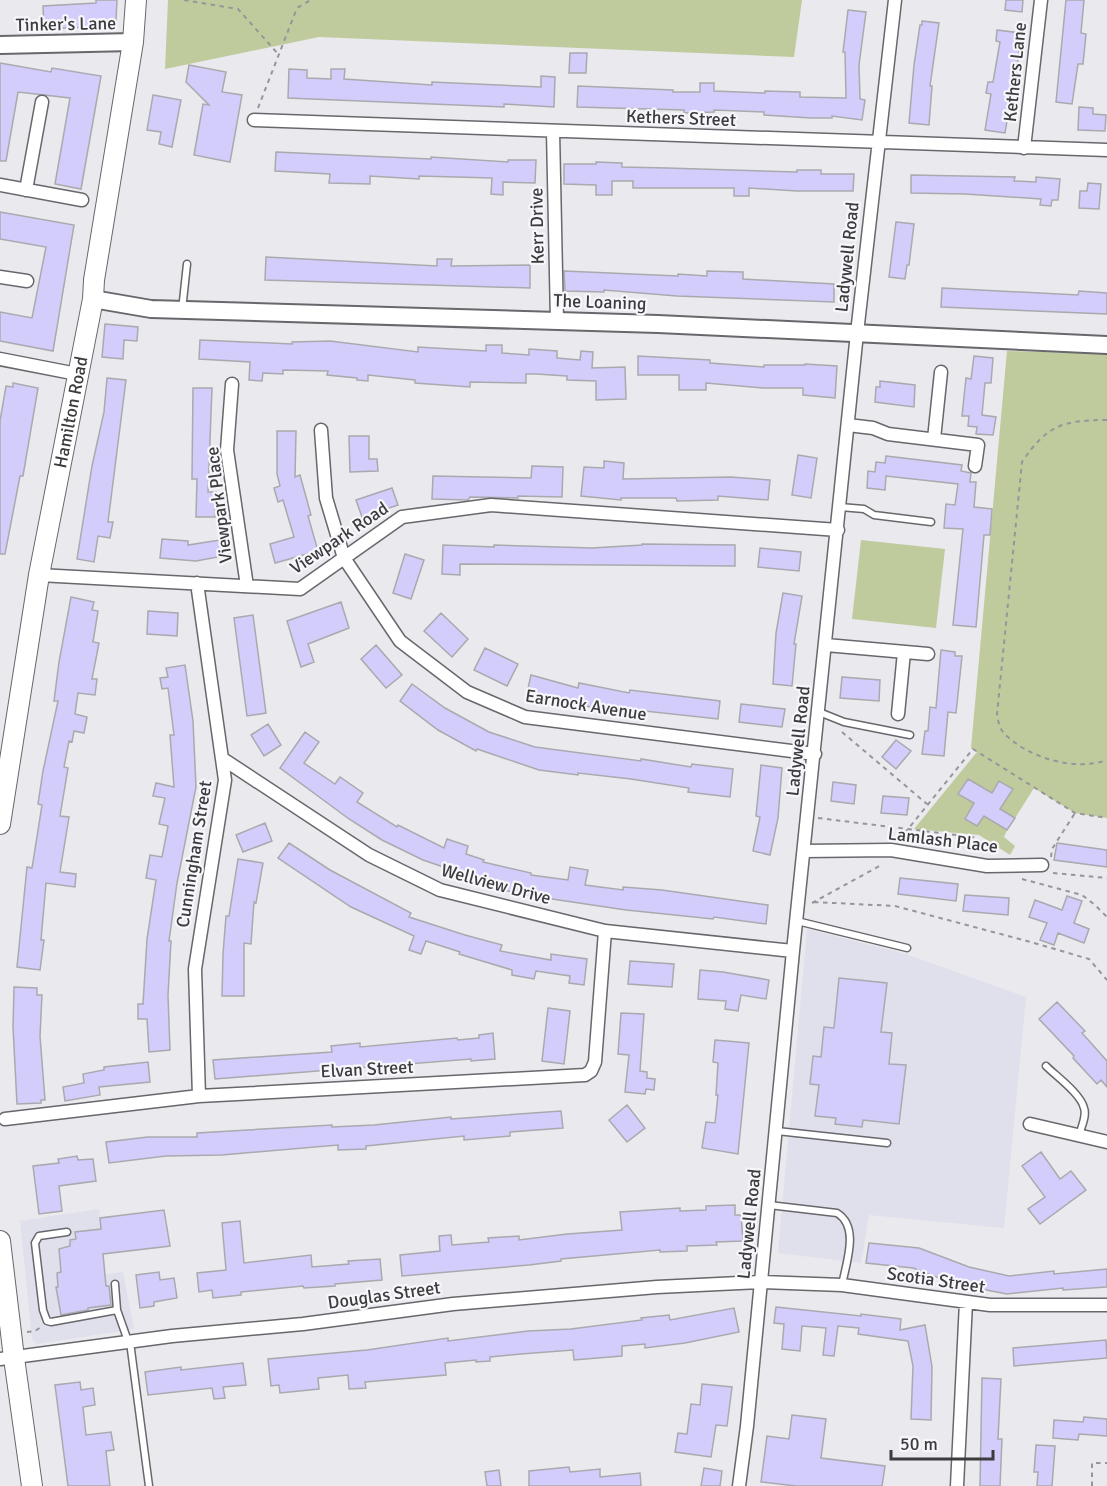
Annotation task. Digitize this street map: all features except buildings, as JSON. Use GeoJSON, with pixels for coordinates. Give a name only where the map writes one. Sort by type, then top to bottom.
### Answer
{"type":"FeatureCollection","features":[{"type":"Feature","properties":{"kind":"main road","name":"Hamilton Road"},"geometry":{"type":"LineString","coordinates":[[1,817],[39,575],[93,299],[94,280],[133,42],[136,0]]}},
{"type":"Feature","properties":{"kind":"main road"},"geometry":{"type":"LineString","coordinates":[[0,1243],[11,1334],[7,1358],[32,1486]]}},
{"type":"Feature","properties":{"kind":"street","name":"Ladywell Road"},"geometry":{"type":"LineString","coordinates":[[739,1486],[857,333],[896,0]]}},
{"type":"Feature","properties":{"kind":"street","name":"Kethers Lane"},"geometry":{"type":"LineString","coordinates":[[1024,148],[1041,0]]}},
{"type":"Feature","properties":{"kind":"street","name":"Tinker's Lane"},"geometry":{"type":"LineString","coordinates":[[0,45],[133,42]]}},
{"type":"Feature","properties":{"kind":"street"},"geometry":{"type":"LineString","coordinates":[[26,190],[42,102]]}},
{"type":"Feature","properties":{"kind":"street","name":"Kethers Street"},"geometry":{"type":"LineString","coordinates":[[254,120],[1107,150]]}},
{"type":"Feature","properties":{"kind":"street","name":"Kerr Drive"},"geometry":{"type":"LineString","coordinates":[[553,131],[557,321]]}},
{"type":"Feature","properties":{"kind":"street"},"geometry":{"type":"LineString","coordinates":[[0,185],[82,200]]}},
{"type":"Feature","properties":{"kind":"street"},"geometry":{"type":"LineString","coordinates":[[0,278],[27,281]]}},
{"type":"Feature","properties":{"kind":"street","name":"The Loaning"},"geometry":{"type":"LineString","coordinates":[[93,299],[151,309],[557,321],[1107,345]]}},
{"type":"Feature","properties":{"kind":"street"},"geometry":{"type":"LineString","coordinates":[[0,359],[77,374]]}},
{"type":"Feature","properties":{"kind":"street"},"geometry":{"type":"LineString","coordinates":[[934,439],[940,372]]}},
{"type":"Feature","properties":{"kind":"street","name":"Viewpark Place"},"geometry":{"type":"LineString","coordinates":[[232,384],[227,450],[247,586]]}},
{"type":"Feature","properties":{"kind":"street"},"geometry":{"type":"LineString","coordinates":[[848,425],[873,428],[888,434],[978,445],[975,466]]}},
{"type":"Feature","properties":{"kind":"street","name":"Earnock Avenue"},"geometry":{"type":"LineString","coordinates":[[321,430],[326,498],[344,558],[400,641],[466,692],[525,717],[815,754]]}},
{"type":"Feature","properties":{"kind":"street","name":"Viewpark Road"},"geometry":{"type":"LineString","coordinates":[[39,575],[300,589],[402,516],[491,505],[838,531]]}},
{"type":"Feature","properties":{"kind":"street","name":"Cunningham Street"},"geometry":{"type":"LineString","coordinates":[[197,583],[225,780],[195,969],[199,1096]]}},
{"type":"Feature","properties":{"kind":"street"},"geometry":{"type":"LineString","coordinates":[[826,645],[928,654]]}},
{"type":"Feature","properties":{"kind":"street"},"geometry":{"type":"LineString","coordinates":[[898,714],[904,652]]}},
{"type":"Feature","properties":{"kind":"street","name":"Wellview Drive"},"geometry":{"type":"LineString","coordinates":[[223,759],[369,855],[440,890],[606,931],[793,951]]}},
{"type":"Feature","properties":{"kind":"street","name":"Lamlash Place"},"geometry":{"type":"LineString","coordinates":[[804,850],[891,850],[1014,871],[1044,869]]}},
{"type":"Feature","properties":{"kind":"street","name":"Elvan Street"},"geometry":{"type":"LineString","coordinates":[[5,1119],[199,1096],[585,1075],[591,1071],[595,1062],[606,931]]}},
{"type":"Feature","properties":{"kind":"street"},"geometry":{"type":"LineString","coordinates":[[1030,1124],[1107,1142]]}},
{"type":"Feature","properties":{"kind":"street","name":"Scotia Street"},"geometry":{"type":"LineString","coordinates":[[760,1282],[842,1285],[990,1305],[1107,1305]]}},
{"type":"Feature","properties":{"kind":"street","name":"Douglas Street"},"geometry":{"type":"LineString","coordinates":[[7,1358],[172,1336],[303,1324],[453,1304],[657,1287],[760,1282]]}},
{"type":"Feature","properties":{"kind":"street"},"geometry":{"type":"LineString","coordinates":[[957,1486],[966,1302]]}},
{"type":"Feature","properties":{"kind":"lane"},"geometry":{"type":"LineString","coordinates":[[182,310],[187,264]]}},
{"type":"Feature","properties":{"kind":"lane"},"geometry":{"type":"LineString","coordinates":[[840,507],[864,509],[874,515],[931,522]]}},
{"type":"Feature","properties":{"kind":"lane"},"geometry":{"type":"LineString","coordinates":[[819,712],[844,722],[910,735]]}},
{"type":"Feature","properties":{"kind":"lane"},"geometry":{"type":"LineString","coordinates":[[798,916],[907,948]]}},
{"type":"Feature","properties":{"kind":"lane"},"geometry":{"type":"LineString","coordinates":[[1046,1066],[1080,1099],[1085,1116],[1079,1136]]}},
{"type":"Feature","properties":{"kind":"lane"},"geometry":{"type":"LineString","coordinates":[[777,1131],[887,1143]]}},
{"type":"Feature","properties":{"kind":"lane"},"geometry":{"type":"LineString","coordinates":[[769,1205],[837,1213],[844,1217],[849,1225],[849,1242],[842,1285]]}},
{"type":"Feature","properties":{"kind":"lane"},"geometry":{"type":"LineString","coordinates":[[67,1232],[39,1236],[35,1243],[43,1310],[48,1322],[117,1310]]}},
{"type":"Feature","properties":{"kind":"lane"},"geometry":{"type":"LineString","coordinates":[[115,1284],[117,1310],[129,1342],[149,1486]]}},
{"type":"Feature","properties":{"kind":"path"},"geometry":{"type":"LineString","coordinates":[[184,0],[238,9],[279,55]]}},
{"type":"Feature","properties":{"kind":"path"},"geometry":{"type":"LineString","coordinates":[[254,120],[297,8],[311,0]]}},
{"type":"Feature","properties":{"kind":"path"},"geometry":{"type":"LineString","coordinates":[[1107,420],[1076,420],[1055,428],[1031,449],[1022,462],[997,714],[1001,730],[1019,747],[1049,759],[1077,764],[1107,760]]}},
{"type":"Feature","properties":{"kind":"path"},"geometry":{"type":"LineString","coordinates":[[819,712],[928,805]]}},
{"type":"Feature","properties":{"kind":"path"},"geometry":{"type":"LineString","coordinates":[[798,916],[814,902],[892,858],[891,850],[973,749],[1075,813],[1107,818]]}},
{"type":"Feature","properties":{"kind":"path"},"geometry":{"type":"LineString","coordinates":[[1044,886],[1044,869],[1052,849],[1075,813]]}},
{"type":"Feature","properties":{"kind":"path"},"geometry":{"type":"LineString","coordinates":[[808,817],[973,837],[1014,871],[1044,886],[1082,895],[1107,917]]}},
{"type":"Feature","properties":{"kind":"path"},"geometry":{"type":"LineString","coordinates":[[1044,869],[1107,878]]}},
{"type":"Feature","properties":{"kind":"path"},"geometry":{"type":"LineString","coordinates":[[814,902],[895,906],[1028,941],[1089,959],[1107,980]]}},
{"type":"Feature","properties":{"kind":"path"},"geometry":{"type":"LineString","coordinates":[[11,1334],[35,1331],[48,1322]]}},
{"type":"Feature","properties":{"kind":"path"},"geometry":{"type":"LineString","coordinates":[[1092,1486],[1092,1463],[1107,1463]]}},
{"type":"Feature","properties":{"kind":"shaded area"},"geometry":{"type":"Polygon","coordinates":[[[807,929],[906,954],[1026,997],[1004,1228],[869,1215],[861,1263],[778,1253],[807,929]]]}},
{"type":"Feature","properties":{"kind":"shaded area"},"geometry":{"type":"Polygon","coordinates":[[[99,1209],[106,1274],[123,1272],[134,1329],[37,1344],[32,1339],[20,1221],[99,1209]]]}},
{"type":"Feature","properties":{"kind":"green space"},"geometry":{"type":"Polygon","coordinates":[[[168,0],[802,0],[794,57],[319,37],[165,69],[168,0]]]}},
{"type":"Feature","properties":{"kind":"green space"},"geometry":{"type":"Polygon","coordinates":[[[1007,351],[1107,354],[1107,818],[1075,813],[1034,788],[1015,818],[1000,809],[1013,789],[1000,781],[992,793],[968,779],[958,793],[974,803],[965,819],[977,826],[984,816],[1007,830],[1004,837],[1015,846],[1010,855],[979,835],[914,829],[977,752],[971,748],[1007,351]]]}},
{"type":"Feature","properties":{"kind":"green space"},"geometry":{"type":"Polygon","coordinates":[[[861,540],[945,549],[936,628],[852,619],[861,540]]]}}]}
